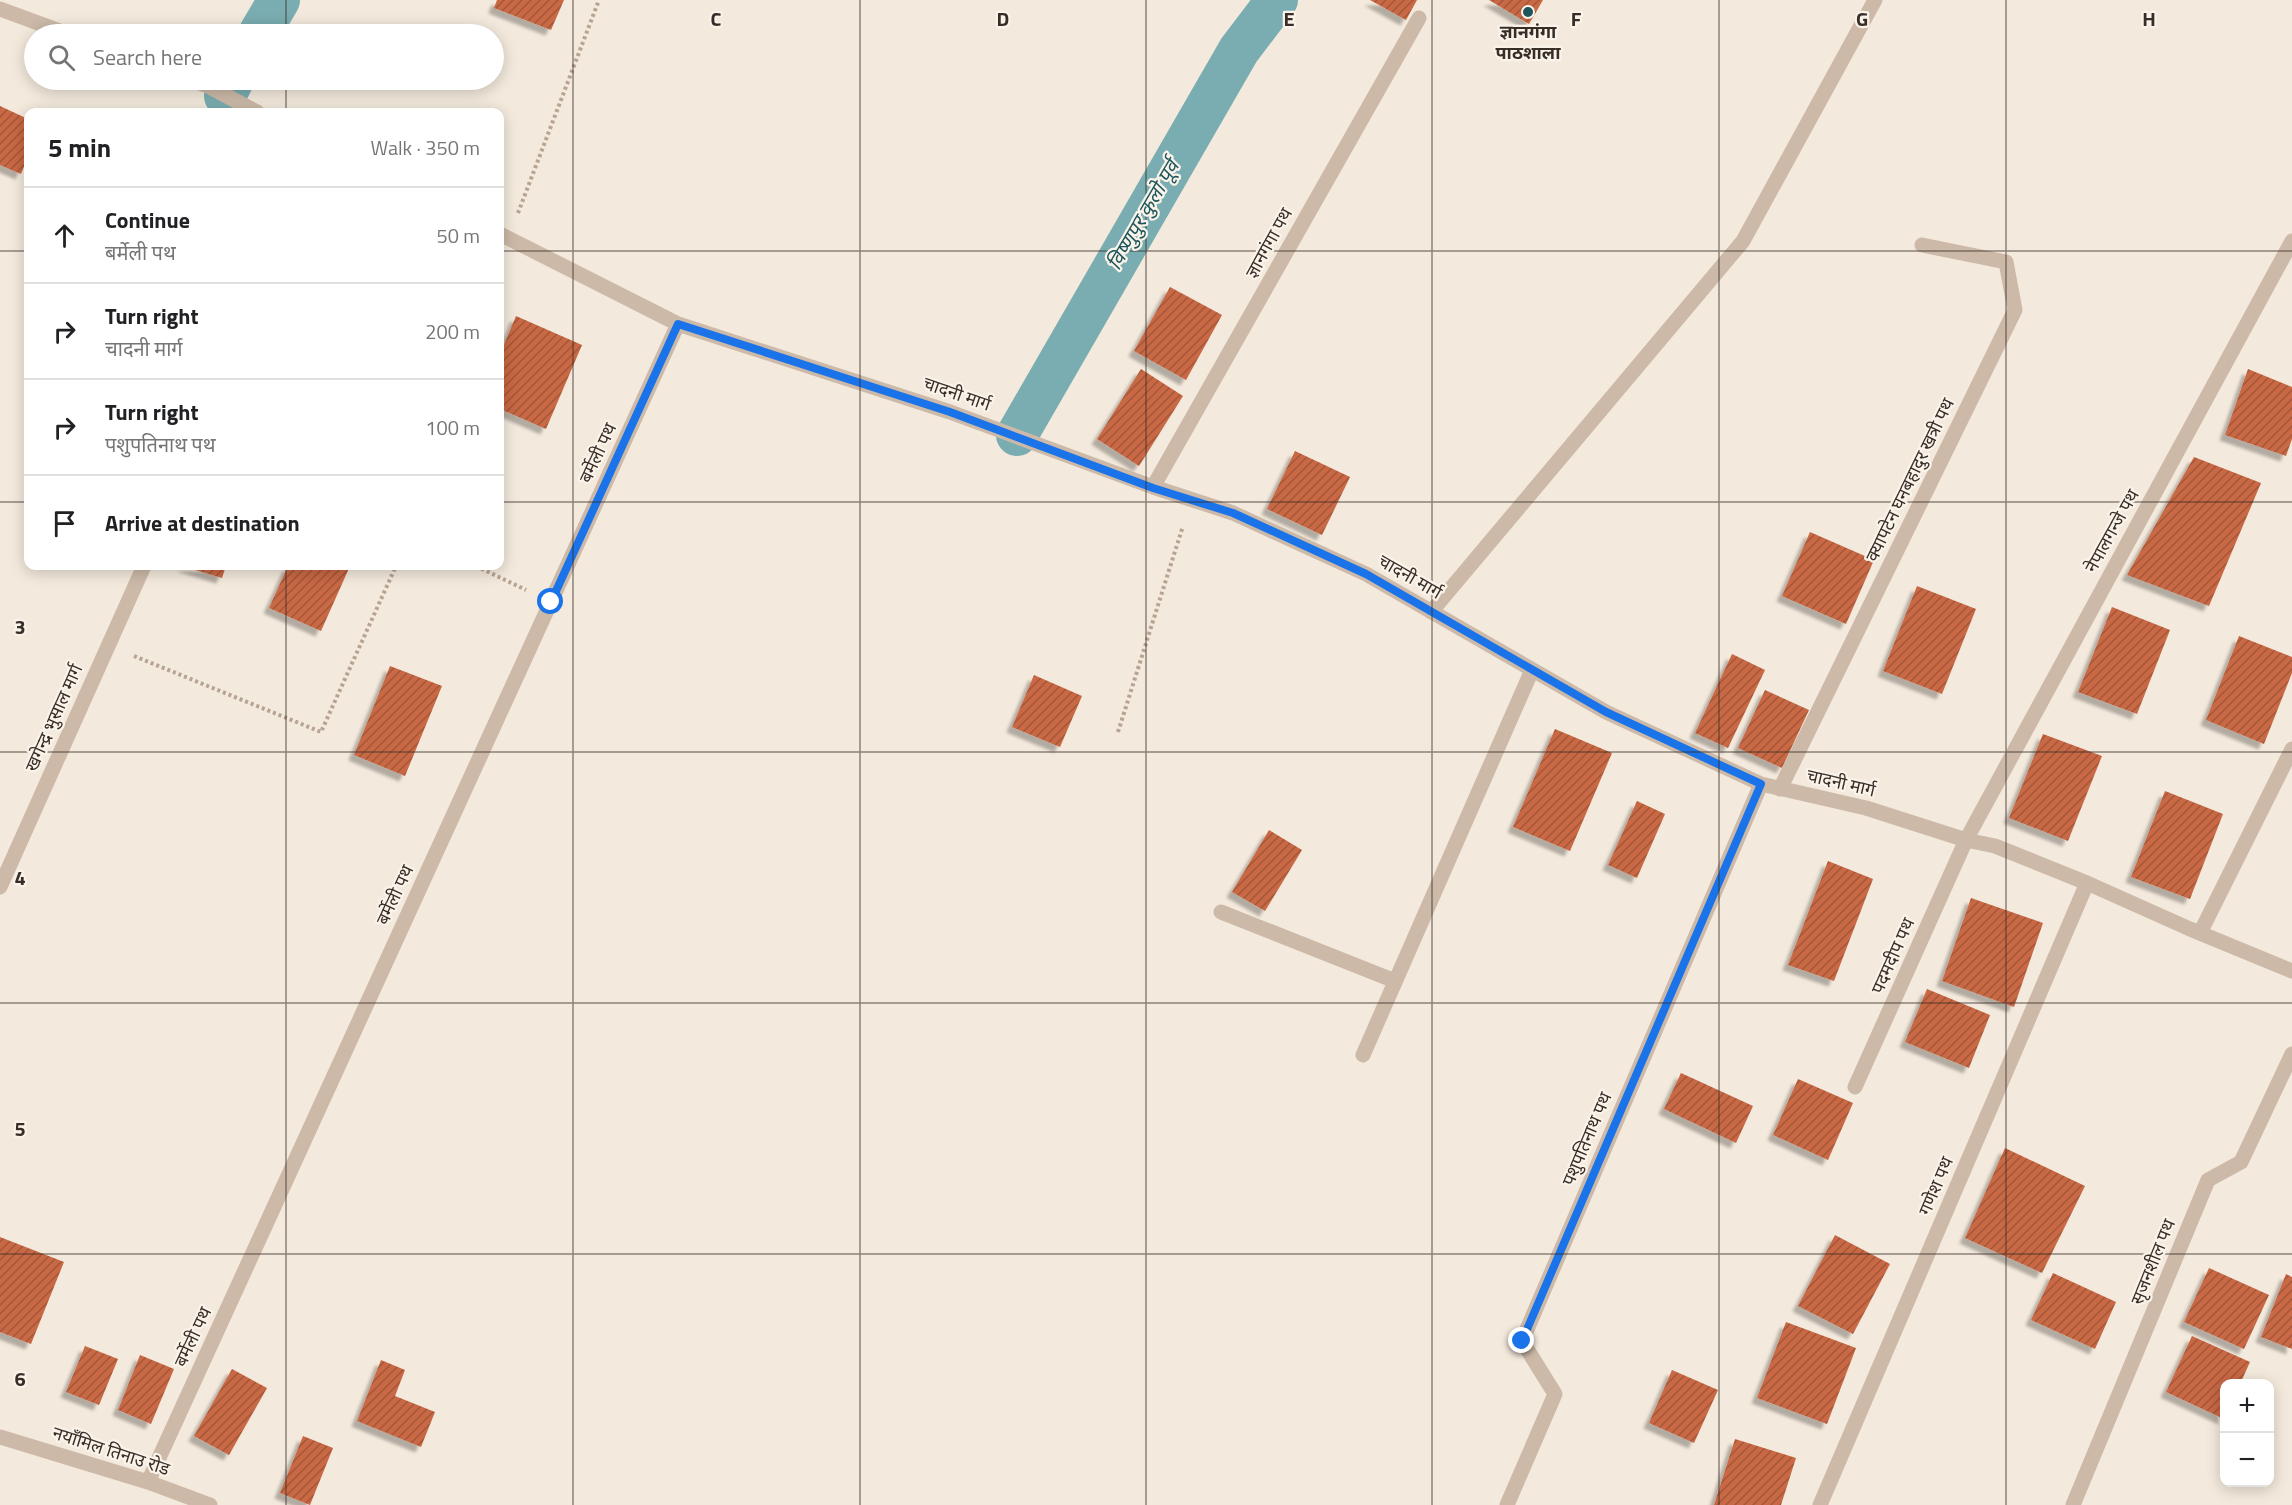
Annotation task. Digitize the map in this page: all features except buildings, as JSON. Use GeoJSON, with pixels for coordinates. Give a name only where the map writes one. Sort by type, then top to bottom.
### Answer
{"type":"FeatureCollection","features":[{"type":"Feature","properties":{"kind":"street"},"geometry":{"type":"LineString","coordinates":[[1431,612],[1743,241],[1875,0]]}},
{"type":"Feature","properties":{"kind":"street"},"geometry":{"type":"LineString","coordinates":[[0,9],[41,24]]}},
{"type":"Feature","properties":{"kind":"street","name":"ज्ञानगंगा पथ"},"geometry":{"type":"LineString","coordinates":[[1153,488],[1419,18]]}},
{"type":"Feature","properties":{"kind":"street"},"geometry":{"type":"LineString","coordinates":[[216,90],[249,108]]}},
{"type":"Feature","properties":{"kind":"street","name":"चादनी मार्ग"},"geometry":{"type":"LineString","coordinates":[[504,236],[678,324],[950,412],[1153,488],[1233,513],[1366,574],[1606,712],[1761,784],[1866,808],[1966,840],[1995,846],[2292,971]]}},
{"type":"Feature","properties":{"kind":"street","name":"नेपालगन्जे पथ"},"geometry":{"type":"LineString","coordinates":[[1966,840],[2292,241]]}},
{"type":"Feature","properties":{"kind":"street","name":"क्यापटेन घनबहादुर खत्री पथ"},"geometry":{"type":"LineString","coordinates":[[1780,789],[2015,310],[2006,262],[1922,245]]}},
{"type":"Feature","properties":{"kind":"street","name":"बर्मेली पथ"},"geometry":{"type":"LineString","coordinates":[[148,1482],[678,324]]}},
{"type":"Feature","properties":{"kind":"street","name":"खगेन्द्र भुसाल मार्ग"},"geometry":{"type":"LineString","coordinates":[[0,887],[142,570]]}},
{"type":"Feature","properties":{"kind":"street"},"geometry":{"type":"LineString","coordinates":[[1363,1055],[1532,670]]}},
{"type":"Feature","properties":{"kind":"street"},"geometry":{"type":"LineString","coordinates":[[2200,933],[2292,749]]}},
{"type":"Feature","properties":{"kind":"street","name":"पशुपतिनाथ पथ"},"geometry":{"type":"LineString","coordinates":[[1507,1505],[1555,1394],[1522,1341],[1761,784]]}},
{"type":"Feature","properties":{"kind":"street","name":"पदमदीप पथ"},"geometry":{"type":"LineString","coordinates":[[1855,1088],[1966,840]]}},
{"type":"Feature","properties":{"kind":"street","name":"गणेश पथ"},"geometry":{"type":"LineString","coordinates":[[1820,1505],[2087,883]]}},
{"type":"Feature","properties":{"kind":"street"},"geometry":{"type":"LineString","coordinates":[[1221,912],[1395,981]]}},
{"type":"Feature","properties":{"kind":"street","name":"सृजनशील पथ"},"geometry":{"type":"LineString","coordinates":[[2073,1505],[2208,1180],[2241,1162],[2292,1054]]}},
{"type":"Feature","properties":{"kind":"street","name":"नयाँमिल तिनाउ रोड"},"geometry":{"type":"LineString","coordinates":[[0,1437],[148,1482],[210,1505]]}},
{"type":"Feature","properties":{"kind":"path"},"geometry":{"type":"LineString","coordinates":[[504,236],[598,0]]}},
{"type":"Feature","properties":{"kind":"path"},"geometry":{"type":"LineString","coordinates":[[1118,732],[1191,500]]}},
{"type":"Feature","properties":{"kind":"path"},"geometry":{"type":"LineString","coordinates":[[108,646],[321,732],[394,570]]}},
{"type":"Feature","properties":{"kind":"path"},"geometry":{"type":"LineString","coordinates":[[484,570],[551,602]]}},
{"type":"Feature","properties":{"kind":"waterway"},"geometry":{"type":"LineString","coordinates":[[265,24],[279,0]]}},
{"type":"Feature","properties":{"kind":"waterway","name":"विष्णुपुर कुलो पूर्व"},"geometry":{"type":"LineString","coordinates":[[1017,435],[1239,50],[1277,0]]}},
{"type":"Feature","properties":{"kind":"waterway"},"geometry":{"type":"LineString","coordinates":[[225,96],[228,90]]}},
{"type":"Feature","properties":{"kind":"place","name":"ज्ञानगंगा पाठशाला"},"geometry":{"type":"Point","coordinates":[1528,12]}},
{"type":"Feature","properties":{"kind":"route"},"geometry":{"type":"LineString","coordinates":[[551,602],[678,324],[950,412],[1017,435],[1153,488],[1233,513],[1366,574],[1606,712],[1761,784],[1522,1341]]}}]}
